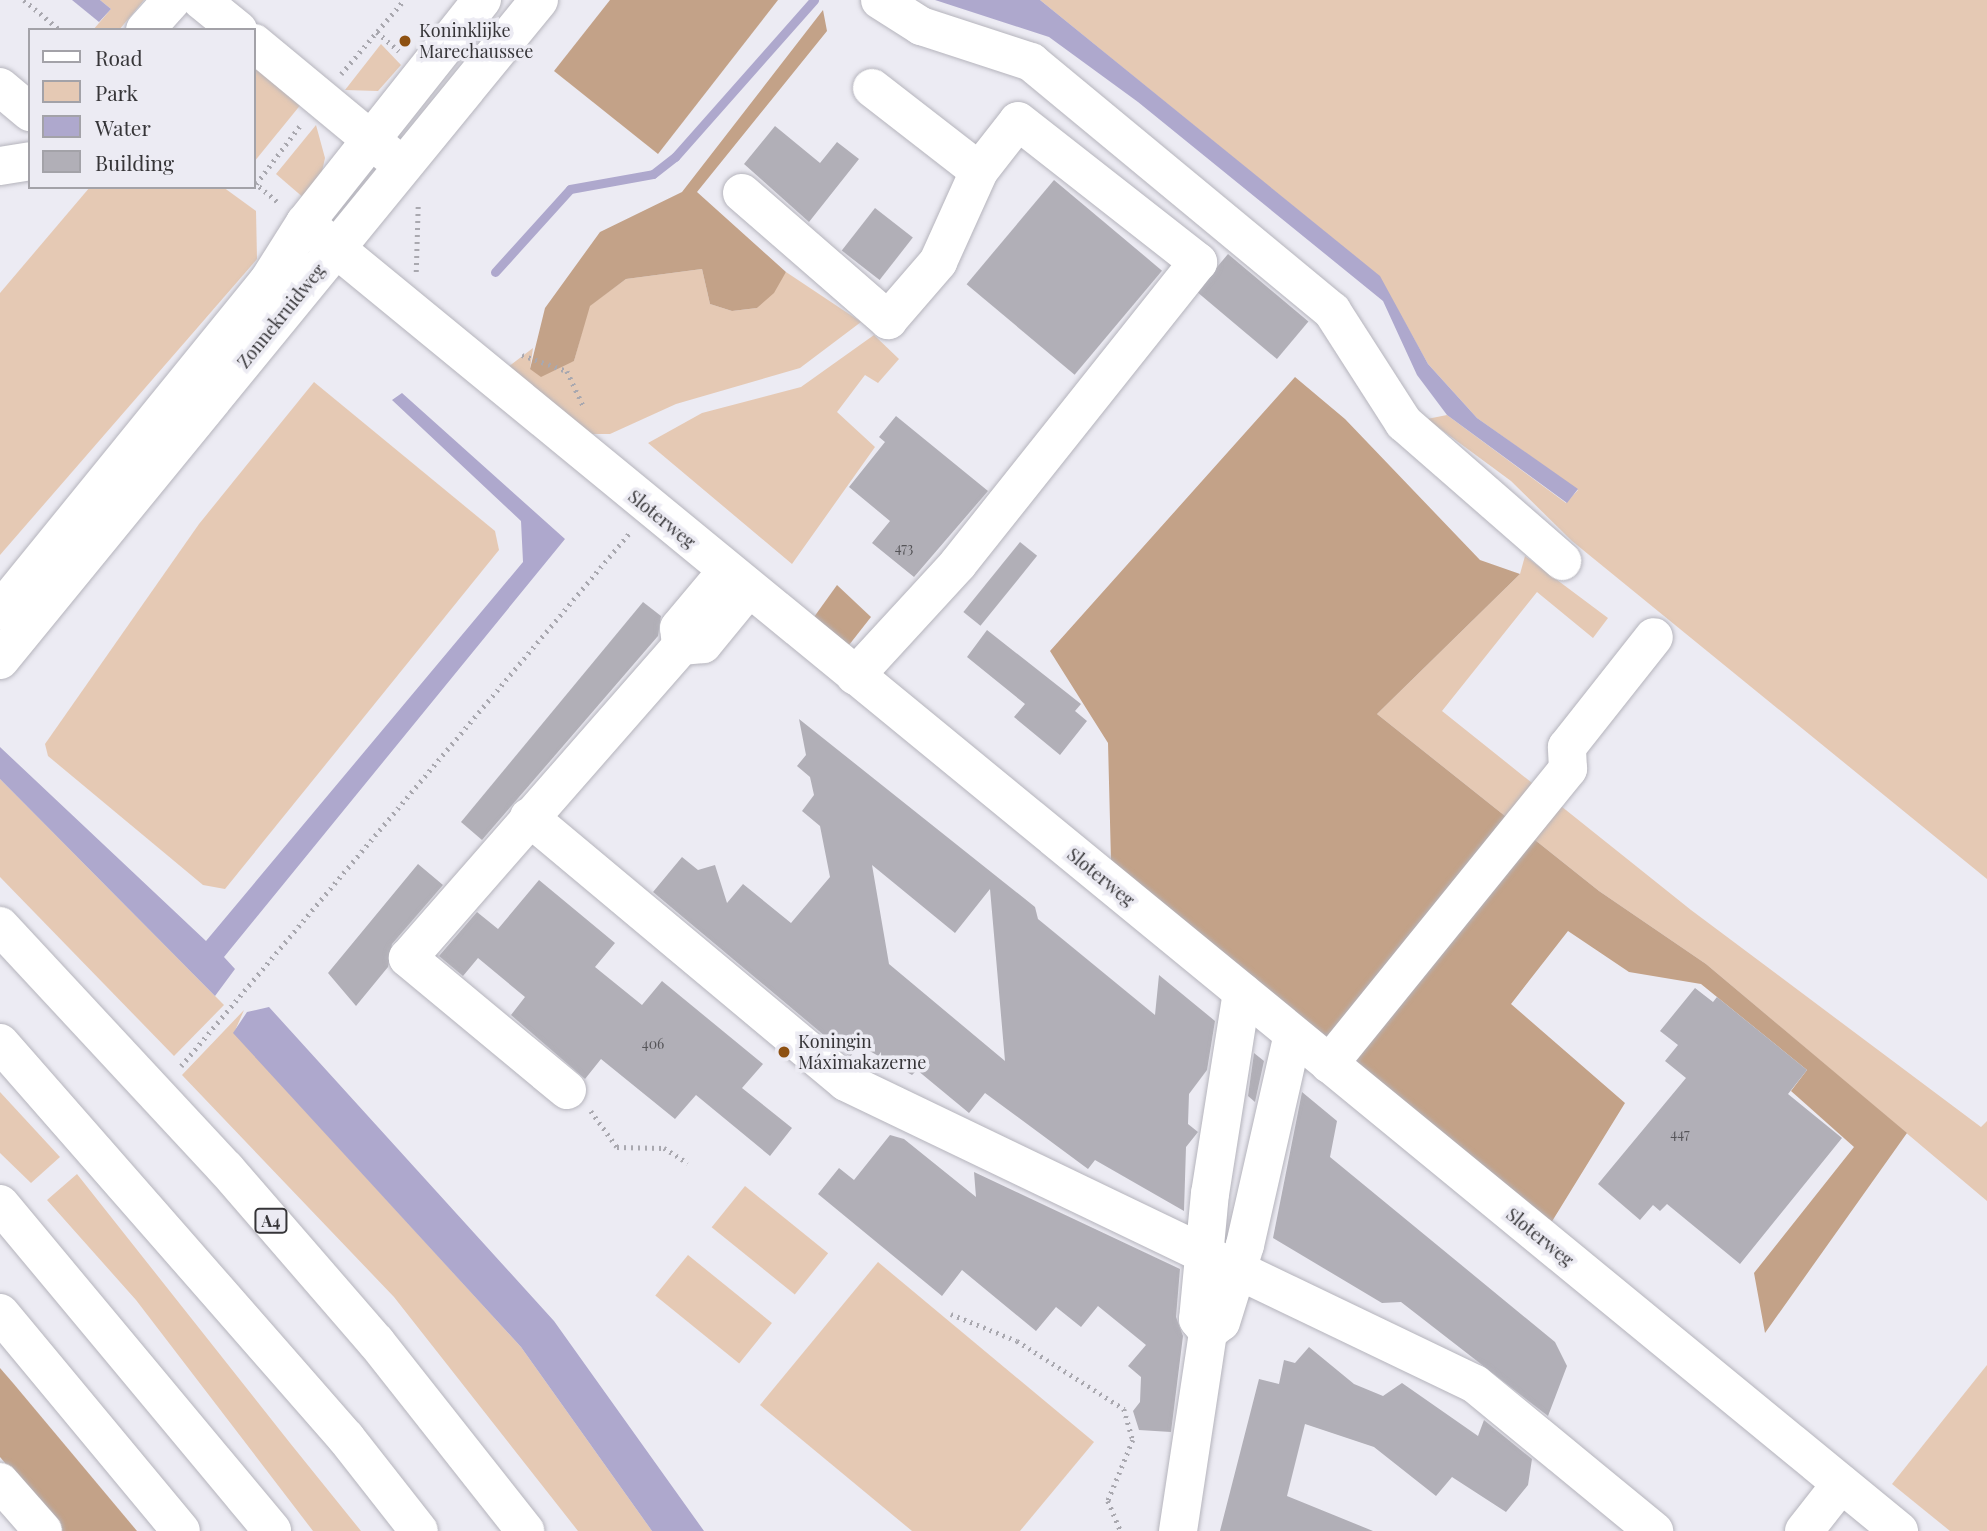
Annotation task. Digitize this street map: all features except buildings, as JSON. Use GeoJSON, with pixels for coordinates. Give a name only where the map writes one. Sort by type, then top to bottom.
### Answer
{"type":"FeatureCollection","features":[{"type":"Feature","properties":{"kind":"main road"},"geometry":{"type":"LineString","coordinates":[[147,28],[172,0]]}},
{"type":"Feature","properties":{"kind":"main road"},"geometry":{"type":"LineString","coordinates":[[201,0],[236,28]]}},
{"type":"Feature","properties":{"kind":"main road","name":"Zonnekruidweg"},"geometry":{"type":"LineString","coordinates":[[6,628],[267,283],[304,223],[482,0]]}},
{"type":"Feature","properties":{"kind":"main road","name":"Zonnekruidweg"},"geometry":{"type":"LineString","coordinates":[[6,628],[335,249],[539,0]]}},
{"type":"Feature","properties":{"kind":"main road"},"geometry":{"type":"LineString","coordinates":[[880,0],[921,26],[1001,47],[1053,80],[1332,311],[1404,423],[1562,561]]}},
{"type":"Feature","properties":{"kind":"main road"},"geometry":{"type":"LineString","coordinates":[[256,45],[402,167]]}},
{"type":"Feature","properties":{"kind":"main road"},"geometry":{"type":"LineString","coordinates":[[0,88],[28,111]]}},
{"type":"Feature","properties":{"kind":"main road"},"geometry":{"type":"LineString","coordinates":[[872,88],[979,171]]}},
{"type":"Feature","properties":{"kind":"main road"},"geometry":{"type":"LineString","coordinates":[[742,192],[888,320],[938,262],[979,171],[1018,121],[1198,262],[958,564],[855,676]]}},
{"type":"Feature","properties":{"kind":"main road"},"geometry":{"type":"LineString","coordinates":[[0,166],[28,161]]}},
{"type":"Feature","properties":{"kind":"main road","name":"Sloterweg"},"geometry":{"type":"LineString","coordinates":[[304,223],[649,509],[1899,1531]]}},
{"type":"Feature","properties":{"kind":"main road"},"geometry":{"type":"LineString","coordinates":[[567,1090],[408,958],[681,646],[680,628],[737,580]]}},
{"type":"Feature","properties":{"kind":"main road"},"geometry":{"type":"LineString","coordinates":[[1329,1064],[1567,769],[1567,747],[1654,637]]}},
{"type":"Feature","properties":{"kind":"main road"},"geometry":{"type":"LineString","coordinates":[[529,817],[836,1075],[1475,1384],[1654,1531]]}},
{"type":"Feature","properties":{"kind":"main road","name":"A4"},"geometry":{"type":"LineString","coordinates":[[0,926],[226,1169],[376,1342],[525,1531]]}},
{"type":"Feature","properties":{"kind":"main road"},"geometry":{"type":"LineString","coordinates":[[1221,1261],[1212,1172],[1242,992]]}},
{"type":"Feature","properties":{"kind":"main road"},"geometry":{"type":"LineString","coordinates":[[1178,1531],[1208,1332],[1198,1319],[1221,1261],[1260,1178],[1293,1034]]}},
{"type":"Feature","properties":{"kind":"main road"},"geometry":{"type":"LineString","coordinates":[[0,1043],[346,1438],[419,1531]]}},
{"type":"Feature","properties":{"kind":"main road"},"geometry":{"type":"LineString","coordinates":[[1212,1172],[1260,1178]]}},
{"type":"Feature","properties":{"kind":"main road"},"geometry":{"type":"LineString","coordinates":[[0,1204],[272,1531]]}},
{"type":"Feature","properties":{"kind":"main road"},"geometry":{"type":"LineString","coordinates":[[0,1313],[181,1531]]}},
{"type":"Feature","properties":{"kind":"main road"},"geometry":{"type":"LineString","coordinates":[[0,1482],[43,1531]]}},
{"type":"Feature","properties":{"kind":"main road"},"geometry":{"type":"LineString","coordinates":[[1804,1531],[1841,1484]]}},
{"type":"Feature","properties":{"kind":"path"},"geometry":{"type":"LineString","coordinates":[[24,0],[58,28]]}},
{"type":"Feature","properties":{"kind":"path"},"geometry":{"type":"LineString","coordinates":[[377,32],[402,54]]}},
{"type":"Feature","properties":{"kind":"path"},"geometry":{"type":"LineString","coordinates":[[402,167],[418,187],[416,272],[426,280]]}},
{"type":"Feature","properties":{"kind":"path"},"geometry":{"type":"LineString","coordinates":[[509,345],[567,370],[587,415]]}},
{"type":"Feature","properties":{"kind":"path"},"geometry":{"type":"LineString","coordinates":[[181,1066],[649,509]]}},
{"type":"Feature","properties":{"kind":"path"},"geometry":{"type":"LineString","coordinates":[[567,1090],[598,1117],[617,1147],[664,1148],[688,1163]]}},
{"type":"Feature","properties":{"kind":"path"},"geometry":{"type":"LineString","coordinates":[[951,1314],[1017,1341],[1124,1409],[1133,1440],[1108,1501],[1121,1531]]}},
{"type":"Feature","properties":{"kind":"green space"},"geometry":{"type":"Polygon","coordinates":[[[100,0],[144,0],[121,28],[95,28],[111,9],[100,0]]]}},
{"type":"Feature","properties":{"kind":"green space"},"geometry":{"type":"Polygon","coordinates":[[[1040,0],[1987,0],[1987,879],[1572,541],[1511,481],[1427,419],[1447,415],[1566,503],[1578,490],[1477,418],[1428,364],[1379,276],[1040,0]]]}},
{"type":"Feature","properties":{"kind":"green space"},"geometry":{"type":"Polygon","coordinates":[[[381,44],[401,65],[378,91],[345,90],[381,44]]]}},
{"type":"Feature","properties":{"kind":"green space"},"geometry":{"type":"Polygon","coordinates":[[[256,63],[302,103],[256,160],[256,63]]]}},
{"type":"Feature","properties":{"kind":"green space"},"geometry":{"type":"Polygon","coordinates":[[[316,125],[325,158],[320,180],[305,199],[276,174],[316,125]]]}},
{"type":"Feature","properties":{"kind":"green space"},"geometry":{"type":"Polygon","coordinates":[[[88,189],[226,189],[256,211],[257,259],[0,555],[0,293],[88,189]]]}},
{"type":"Feature","properties":{"kind":"green space"},"geometry":{"type":"Polygon","coordinates":[[[702,269],[710,304],[732,311],[757,308],[786,272],[861,322],[800,368],[676,404],[610,434],[590,434],[508,367],[533,348],[530,369],[574,361],[589,306],[626,279],[702,269]]]}},
{"type":"Feature","properties":{"kind":"green space"},"geometry":{"type":"Polygon","coordinates":[[[874,335],[899,359],[878,383],[865,375],[837,412],[875,447],[792,564],[648,443],[702,413],[801,387],[874,335]]]}},
{"type":"Feature","properties":{"kind":"green space"},"geometry":{"type":"Polygon","coordinates":[[[314,382],[495,531],[499,550],[225,889],[203,885],[48,756],[45,744],[199,524],[314,382]]]}},
{"type":"Feature","properties":{"kind":"green space"},"geometry":{"type":"Polygon","coordinates":[[[1525,556],[1608,618],[1593,638],[1537,592],[1442,711],[1691,910],[1981,1127],[1987,1121],[1987,1201],[1706,964],[1599,891],[1377,714],[1520,574],[1525,556]]]}},
{"type":"Feature","properties":{"kind":"green space"},"geometry":{"type":"Polygon","coordinates":[[[0,779],[224,1005],[174,1056],[0,877],[0,779]]]}},
{"type":"Feature","properties":{"kind":"green space"},"geometry":{"type":"Polygon","coordinates":[[[244,1010],[234,1033],[521,1347],[652,1531],[578,1531],[394,1297],[182,1075],[244,1010]]]}},
{"type":"Feature","properties":{"kind":"green space"},"geometry":{"type":"Polygon","coordinates":[[[0,1092],[60,1157],[31,1183],[0,1153],[0,1092]]]}},
{"type":"Feature","properties":{"kind":"green space"},"geometry":{"type":"Polygon","coordinates":[[[77,1174],[361,1531],[313,1531],[136,1300],[47,1200],[77,1174]]]}},
{"type":"Feature","properties":{"kind":"green space"},"geometry":{"type":"Polygon","coordinates":[[[745,1186],[828,1253],[795,1295],[712,1227],[745,1186]]]}},
{"type":"Feature","properties":{"kind":"green space"},"geometry":{"type":"Polygon","coordinates":[[[688,1255],[772,1323],[739,1363],[655,1295],[688,1255]]]}},
{"type":"Feature","properties":{"kind":"green space"},"geometry":{"type":"Polygon","coordinates":[[[878,1262],[1094,1442],[1020,1531],[912,1531],[760,1405],[878,1262]]]}},
{"type":"Feature","properties":{"kind":"green space"},"geometry":{"type":"Polygon","coordinates":[[[1987,1365],[1987,1531],[1950,1531],[1892,1484],[1987,1365]]]}},
{"type":"Feature","properties":{"kind":"shaded area"},"geometry":{"type":"Polygon","coordinates":[[[610,0],[778,0],[658,154],[554,71],[610,0]]]}},
{"type":"Feature","properties":{"kind":"shaded area"},"geometry":{"type":"Polygon","coordinates":[[[823,10],[827,31],[697,192],[786,272],[774,293],[757,308],[732,311],[710,304],[702,269],[626,279],[590,306],[574,361],[541,377],[530,369],[545,308],[600,232],[682,192],[823,10]]]}},
{"type":"Feature","properties":{"kind":"shaded area"},"geometry":{"type":"Polygon","coordinates":[[[1295,377],[1345,419],[1480,560],[1520,574],[1377,714],[1599,891],[1706,964],[1907,1133],[1765,1333],[1754,1273],[1854,1147],[1791,1091],[1807,1070],[1701,984],[1629,972],[1568,931],[1511,1004],[1625,1103],[1551,1223],[1111,861],[1108,743],[1050,651],[1295,377]]]}},
{"type":"Feature","properties":{"kind":"shaded area"},"geometry":{"type":"Polygon","coordinates":[[[837,585],[871,617],[849,645],[814,617],[837,585]]]}},
{"type":"Feature","properties":{"kind":"shaded area"},"geometry":{"type":"Polygon","coordinates":[[[0,1368],[137,1531],[62,1531],[0,1457],[0,1368]]]}},
{"type":"Feature","properties":{"kind":"water"},"geometry":{"type":"Polygon","coordinates":[[[72,0],[100,0],[111,9],[99,22],[72,0]]]}},
{"type":"Feature","properties":{"kind":"water"},"geometry":{"type":"Polygon","coordinates":[[[935,0],[1040,0],[1380,276],[1428,364],[1477,418],[1578,489],[1567,503],[1447,415],[1417,375],[1383,301],[1138,102],[1049,37],[935,0]]]}},
{"type":"Feature","properties":{"kind":"water"},"geometry":{"type":"Polygon","coordinates":[[[402,393],[565,539],[224,957],[235,969],[215,996],[0,779],[0,747],[206,941],[523,562],[521,521],[392,400],[402,393]]]}},
{"type":"Feature","properties":{"kind":"water"},"geometry":{"type":"Polygon","coordinates":[[[269,1007],[554,1321],[704,1531],[652,1531],[521,1347],[233,1033],[247,1012],[269,1007]]]}},
{"type":"Feature","properties":{"kind":"waterway"},"geometry":{"type":"LineString","coordinates":[[495,272],[570,189],[653,174],[675,157],[814,0]]}},
{"type":"Feature","properties":{"kind":"place","name":"Koninklijke Marechaussee"},"geometry":{"type":"Point","coordinates":[405,41]}},
{"type":"Feature","properties":{"kind":"place","name":"Koningin Máximakazerne"},"geometry":{"type":"Point","coordinates":[784,1052]}}]}
